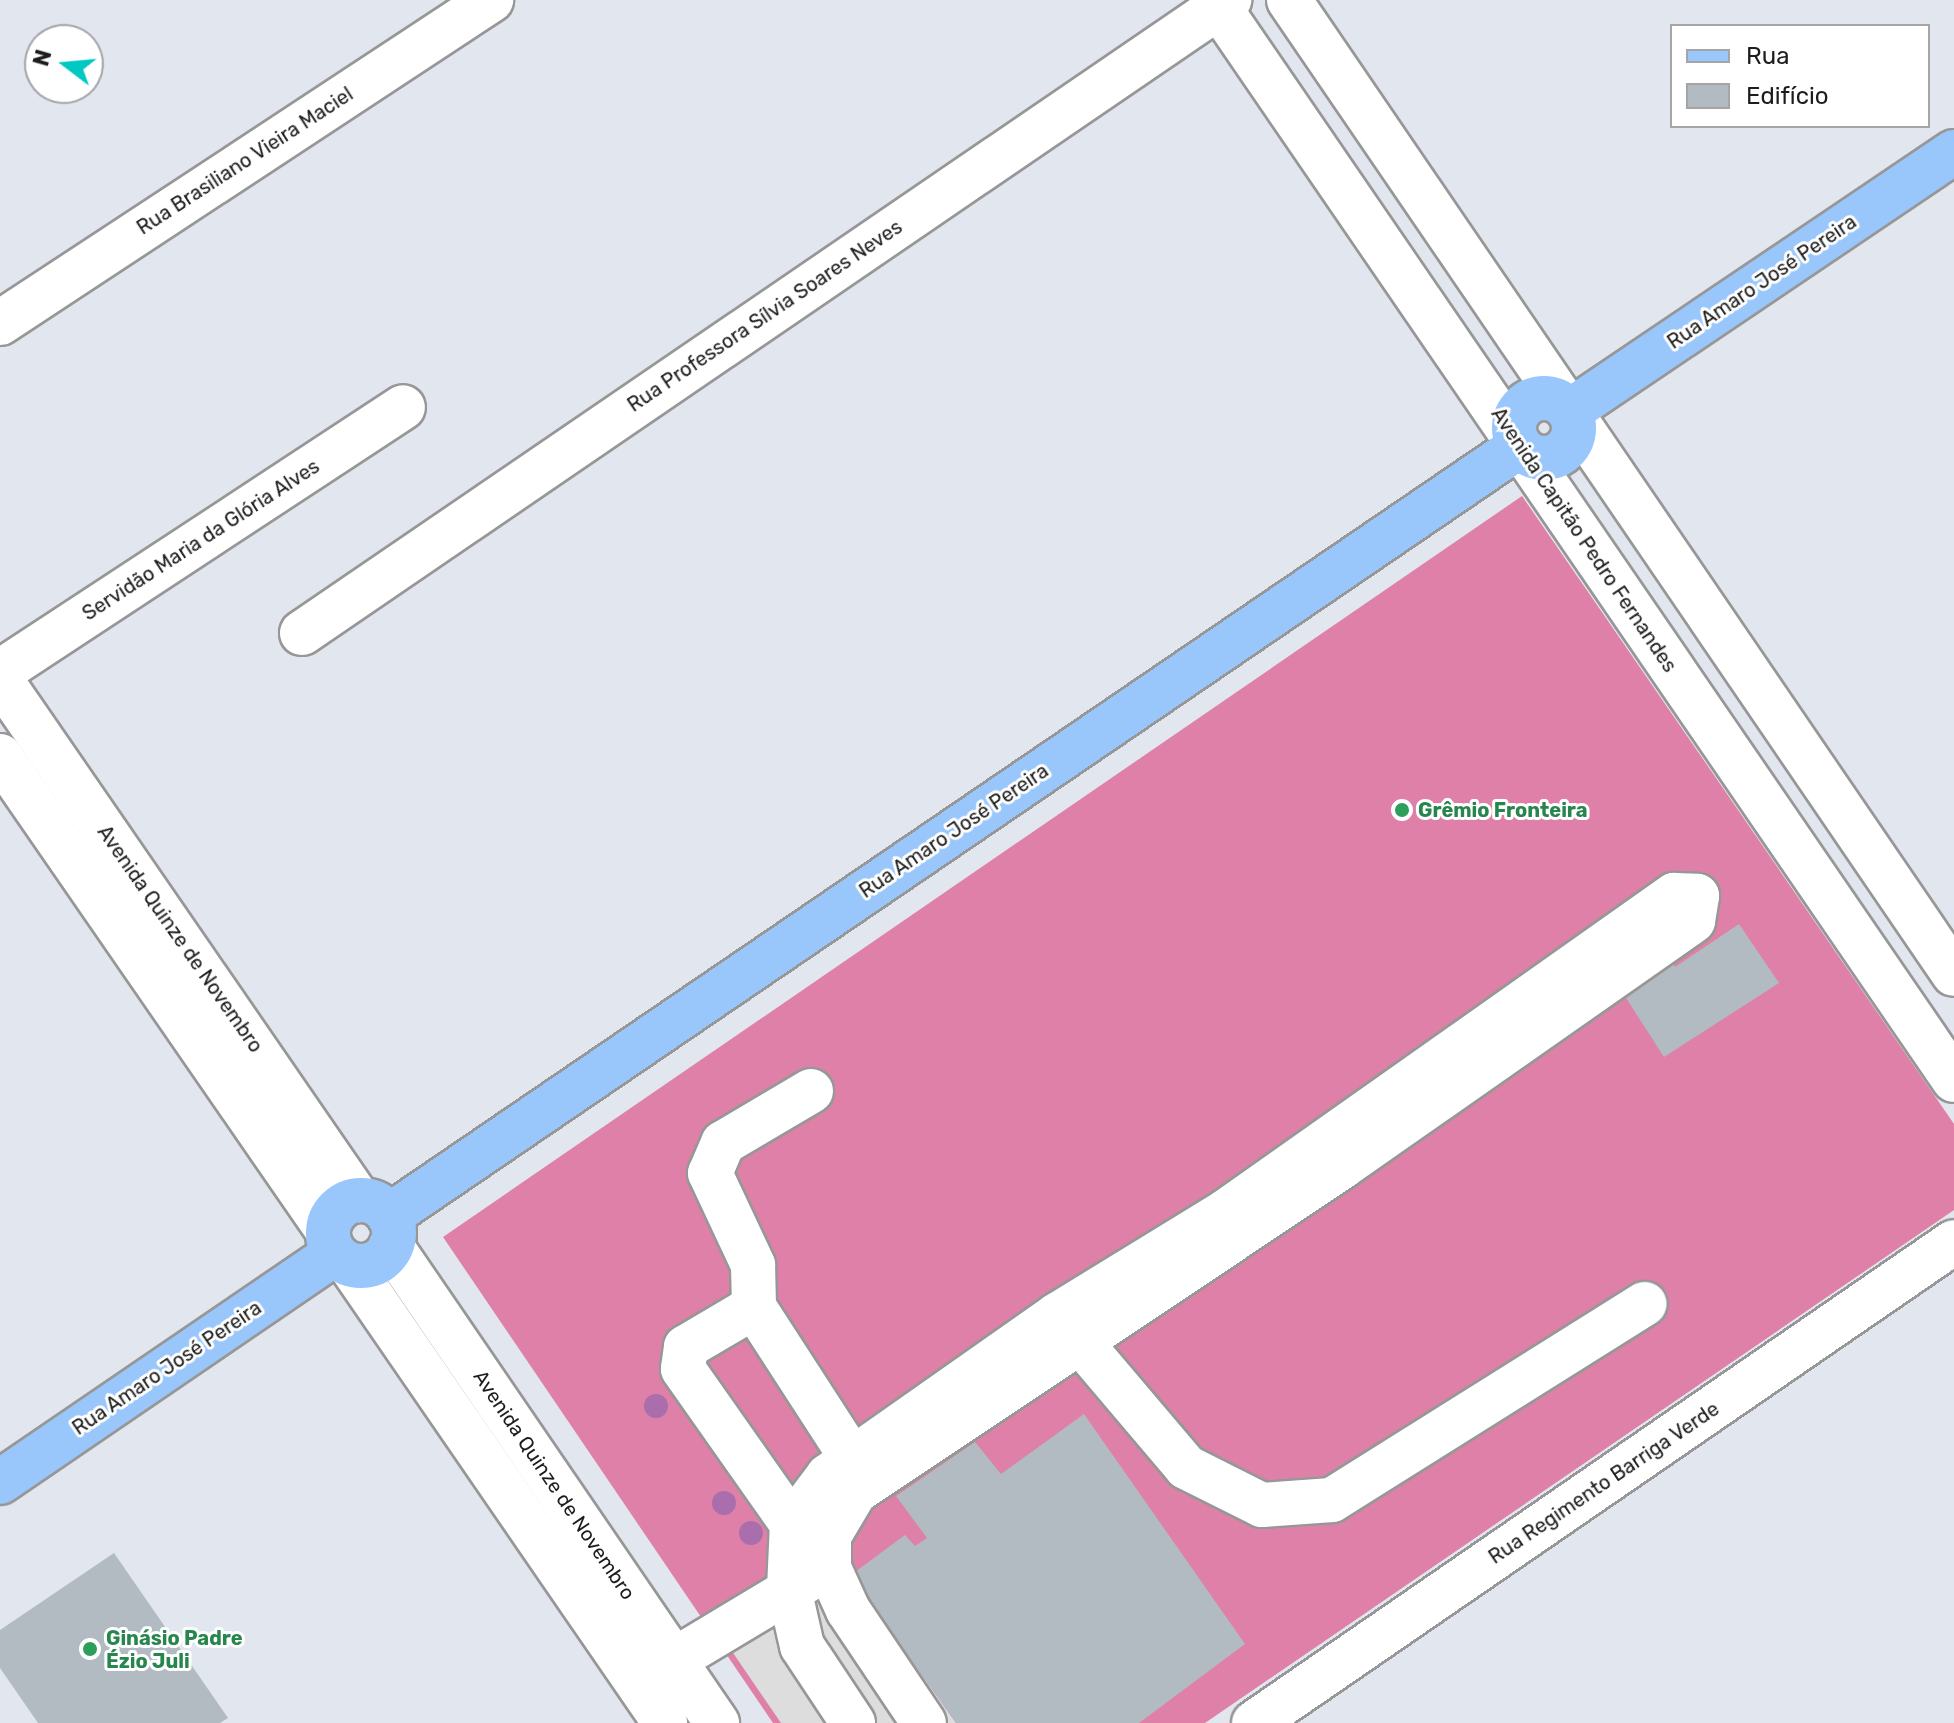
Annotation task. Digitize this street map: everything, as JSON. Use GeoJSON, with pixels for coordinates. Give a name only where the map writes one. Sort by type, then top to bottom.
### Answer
{"type":"FeatureCollection","features":[{"type":"Feature","properties":{"kind":"main road","name":"Rua Amaro José Pereira"},"geometry":{"type":"LineString","coordinates":[[1570,411],[1954,152]]}},
{"type":"Feature","properties":{"kind":"main road"},"geometry":{"type":"LineString","coordinates":[[1520,446],[1537,458],[1557,456],[1571,441],[1570,411]]}},
{"type":"Feature","properties":{"kind":"main road","name":"Rua Amaro José Pereira"},"geometry":{"type":"LineString","coordinates":[[380,1221],[1520,446]]}},
{"type":"Feature","properties":{"kind":"main road"},"geometry":{"type":"LineString","coordinates":[[334,1213],[380,1221],[370,1266],[337,1250],[334,1213]]}},
{"type":"Feature","properties":{"kind":"main road","name":"Rua Amaro José Pereira"},"geometry":{"type":"LineString","coordinates":[[0,1482],[337,1250]]}},
{"type":"Feature","properties":{"kind":"street","name":"Rua Brasiliano Vieira Maciel"},"geometry":{"type":"LineString","coordinates":[[0,323],[491,0]]}},
{"type":"Feature","properties":{"kind":"street"},"geometry":{"type":"LineString","coordinates":[[1289,0],[1954,974]]}},
{"type":"Feature","properties":{"kind":"street","name":"Avenida Capitão Pedro Fernandes"},"geometry":{"type":"LineString","coordinates":[[1221,2],[1520,446],[1954,1080]]}},
{"type":"Feature","properties":{"kind":"street","name":"Rua Professora Sílvia Soares Neves"},"geometry":{"type":"LineString","coordinates":[[302,633],[1221,2]]}},
{"type":"Feature","properties":{"kind":"street","name":"Servidão Maria da Glória Alves"},"geometry":{"type":"LineString","coordinates":[[0,672],[403,407]]}},
{"type":"Feature","properties":{"kind":"street","name":"Avenida Quinze de Novembro"},"geometry":{"type":"LineString","coordinates":[[0,679],[380,1221],[717,1723]]}},
{"type":"Feature","properties":{"kind":"street"},"geometry":{"type":"LineString","coordinates":[[0,756],[665,1723]]}},
{"type":"Feature","properties":{"kind":"street"},"geometry":{"type":"LineString","coordinates":[[1761,798],[1810,762]]}},
{"type":"Feature","properties":{"kind":"street"},"geometry":{"type":"LineString","coordinates":[[924,1723],[848,1610],[829,1568],[829,1536],[855,1492],[1068,1326],[1225,1212],[1333,1154],[1693,921],[1697,896],[1674,895],[1333,1154]]}},
{"type":"Feature","properties":{"kind":"street"},"geometry":{"type":"LineString","coordinates":[[811,1091],[723,1143],[713,1160],[713,1189],[753,1265],[754,1307],[851,1457]]}},
{"type":"Feature","properties":{"kind":"street","name":"Rua Regimento Barriga Verde"},"geometry":{"type":"LineString","coordinates":[[1254,1723],[1954,1242]]}},
{"type":"Feature","properties":{"kind":"street"},"geometry":{"type":"LineString","coordinates":[[1068,1326],[1186,1467],[1262,1505],[1332,1500],[1645,1304]]}},
{"type":"Feature","properties":{"kind":"street"},"geometry":{"type":"LineString","coordinates":[[754,1307],[686,1347],[683,1369],[792,1524],[789,1589],[802,1646],[853,1723]]}},
{"type":"Feature","properties":{"kind":"street"},"geometry":{"type":"LineString","coordinates":[[792,1524],[851,1457],[1068,1326]]}},
{"type":"Feature","properties":{"kind":"street"},"geometry":{"type":"LineString","coordinates":[[674,1660],[829,1568]]}},
{"type":"Feature","properties":{"kind":"shaded area","name":"Grêmio Fronteira"},"geometry":{"type":"Polygon","coordinates":[[[1522,496],[1954,1124],[1954,1210],[1205,1723],[773,1723],[443,1237],[1522,496]]]}},
{"type":"Feature","properties":{"kind":"shaded area"},"geometry":{"type":"Polygon","coordinates":[[[831,1547],[956,1723],[781,1723],[716,1628],[831,1547]]]}},
{"type":"Feature","properties":{"kind":"building"},"geometry":{"type":"Polygon","coordinates":[[[1739,924],[1779,983],[1664,1057],[1619,987],[1667,955],[1675,967],[1739,924]]]}},
{"type":"Feature","properties":{"kind":"building"},"geometry":{"type":"Polygon","coordinates":[[[1084,1414],[1245,1644],[1139,1723],[956,1723],[851,1575],[905,1535],[915,1546],[927,1538],[896,1496],[975,1442],[1001,1474],[1084,1414]]]}},
{"type":"Feature","properties":{"kind":"building","name":"Ginásio Padre Ézio Juli"},"geometry":{"type":"Polygon","coordinates":[[[114,1553],[228,1718],[220,1723],[38,1723],[0,1668],[0,1630],[114,1553]]]}},
{"type":"Feature","properties":{"kind":"place","name":"Grêmio Fronteira"},"geometry":{"type":"Point","coordinates":[1402,810]}},
{"type":"Feature","properties":{"kind":"place","name":"Ginásio Padre Ézio Juli"},"geometry":{"type":"Point","coordinates":[90,1649]}}]}
